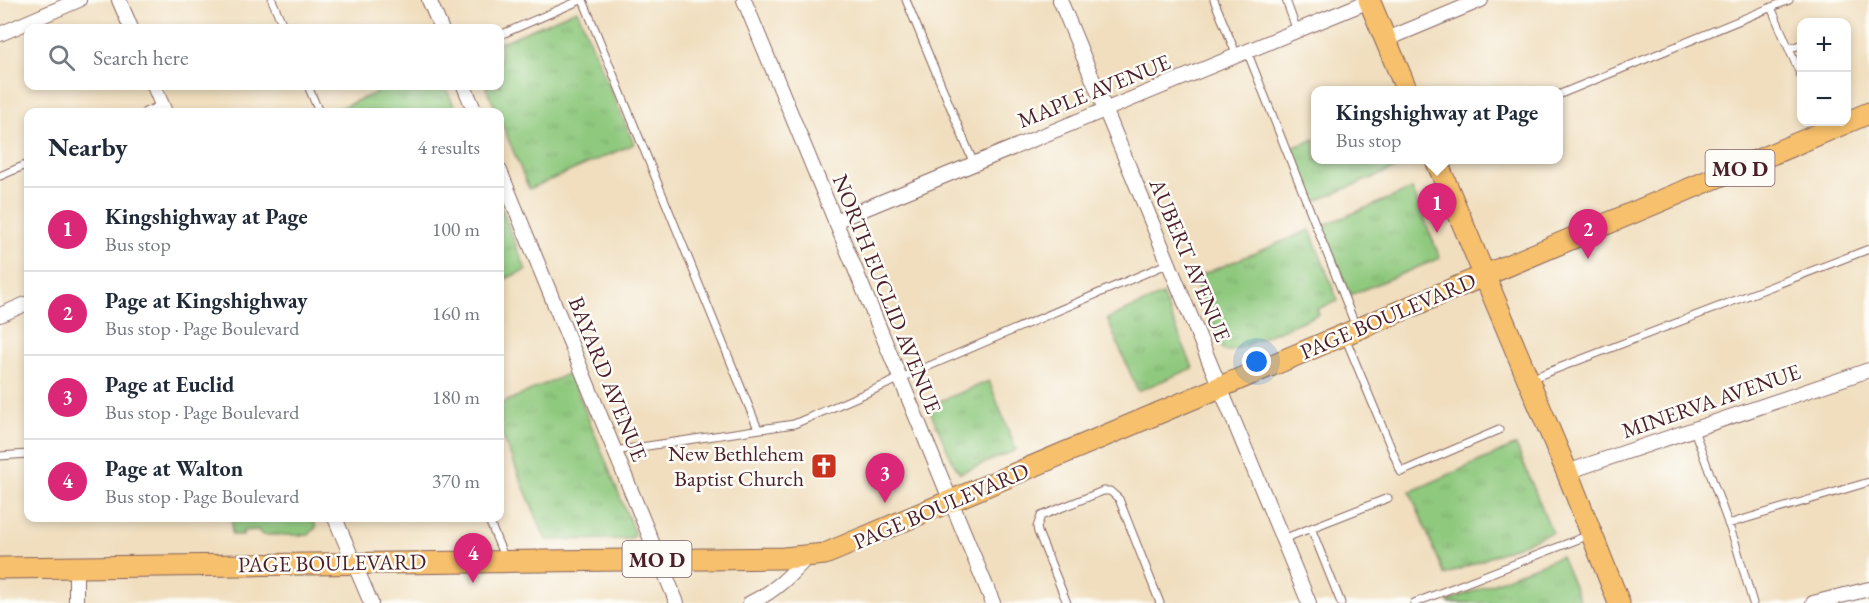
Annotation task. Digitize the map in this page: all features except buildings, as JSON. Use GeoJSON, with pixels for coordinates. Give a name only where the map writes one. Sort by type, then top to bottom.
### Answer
{"type":"FeatureCollection","features":[{"type":"Feature","properties":{"kind":"main road"},"geometry":{"type":"LineString","coordinates":[[1369,1],[1405,86]]}},
{"type":"Feature","properties":{"kind":"main road","name":"PAGE BOULEVARD"},"geometry":{"type":"LineString","coordinates":[[0,568],[807,557],[825,554],[1351,332],[1823,127],[1869,113]]}},
{"type":"Feature","properties":{"kind":"main road"},"geometry":{"type":"LineString","coordinates":[[1438,164],[1567,472],[1619,603]]}},
{"type":"Feature","properties":{"kind":"street"},"geometry":{"type":"LineString","coordinates":[[0,34],[79,0]]}},
{"type":"Feature","properties":{"kind":"street"},"geometry":{"type":"LineString","coordinates":[[119,0],[128,24]]}},
{"type":"Feature","properties":{"kind":"street"},"geometry":{"type":"LineString","coordinates":[[429,0],[439,24]]}},
{"type":"Feature","properties":{"kind":"street","name":"NORTH EUCLID AVENUE"},"geometry":{"type":"LineString","coordinates":[[744,0],[993,603]]}},
{"type":"Feature","properties":{"kind":"street"},"geometry":{"type":"LineString","coordinates":[[1385,40],[1481,0]]}},
{"type":"Feature","properties":{"kind":"street","name":"AUBERT AVENUE"},"geometry":{"type":"LineString","coordinates":[[1063,1],[1105,109],[1309,603]]}},
{"type":"Feature","properties":{"kind":"street","name":"MAPLE AVENUE"},"geometry":{"type":"LineString","coordinates":[[835,221],[1369,1]]}},
{"type":"Feature","properties":{"kind":"street"},"geometry":{"type":"LineString","coordinates":[[156,90],[164,108]]}},
{"type":"Feature","properties":{"kind":"street"},"geometry":{"type":"LineString","coordinates":[[466,90],[473,108]]}},
{"type":"Feature","properties":{"kind":"street","name":"BAYARD AVENUE"},"geometry":{"type":"LineString","coordinates":[[504,181],[677,603]]}},
{"type":"Feature","properties":{"kind":"street"},"geometry":{"type":"LineString","coordinates":[[0,315],[24,305]]}},
{"type":"Feature","properties":{"kind":"street","name":"MINERVA AVENUE"},"geometry":{"type":"LineString","coordinates":[[1567,472],[1869,370]]}},
{"type":"Feature","properties":{"kind":"street"},"geometry":{"type":"LineString","coordinates":[[337,522],[371,603]]}},
{"type":"Feature","properties":{"kind":"street"},"geometry":{"type":"LineString","coordinates":[[750,603],[785,581],[807,557]]}},
{"type":"Feature","properties":{"kind":"street"},"geometry":{"type":"LineString","coordinates":[[76,567],[76,603]]}},
{"type":"Feature","properties":{"kind":"street"},"geometry":{"type":"LineString","coordinates":[[1813,603],[1869,589]]}},
{"type":"Feature","properties":{"kind":"lane"},"geometry":{"type":"LineString","coordinates":[[272,0],[282,24]]}},
{"type":"Feature","properties":{"kind":"lane"},"geometry":{"type":"LineString","coordinates":[[504,33],[582,0],[758,429]]}},
{"type":"Feature","properties":{"kind":"lane"},"geometry":{"type":"LineString","coordinates":[[906,0],[974,164]]}},
{"type":"Feature","properties":{"kind":"lane"},"geometry":{"type":"LineString","coordinates":[[1214,0],[1242,53],[1351,332],[1401,472],[1499,430]]}},
{"type":"Feature","properties":{"kind":"lane"},"geometry":{"type":"LineString","coordinates":[[1287,0],[1297,31]]}},
{"type":"Feature","properties":{"kind":"lane"},"geometry":{"type":"LineString","coordinates":[[1563,93],[1789,0]]}},
{"type":"Feature","properties":{"kind":"lane"},"geometry":{"type":"LineString","coordinates":[[1771,7],[1800,72]]}},
{"type":"Feature","properties":{"kind":"lane"},"geometry":{"type":"LineString","coordinates":[[1789,50],[1797,46]]}},
{"type":"Feature","properties":{"kind":"lane"},"geometry":{"type":"LineString","coordinates":[[310,90],[317,108]]}},
{"type":"Feature","properties":{"kind":"lane"},"geometry":{"type":"LineString","coordinates":[[0,176],[24,166]]}},
{"type":"Feature","properties":{"kind":"lane"},"geometry":{"type":"LineString","coordinates":[[1528,379],[1869,249]]}},
{"type":"Feature","properties":{"kind":"lane"},"geometry":{"type":"LineString","coordinates":[[614,451],[794,424],[1169,263]]}},
{"type":"Feature","properties":{"kind":"lane"},"geometry":{"type":"LineString","coordinates":[[1694,430],[1728,524],[1753,603]]}},
{"type":"Feature","properties":{"kind":"lane"},"geometry":{"type":"LineString","coordinates":[[0,456],[24,454]]}},
{"type":"Feature","properties":{"kind":"lane"},"geometry":{"type":"LineString","coordinates":[[1728,524],[1869,482]]}},
{"type":"Feature","properties":{"kind":"lane"},"geometry":{"type":"LineString","coordinates":[[1067,603],[1038,532],[1039,520],[1041,516],[1110,490],[1119,499],[1160,603]]}},
{"type":"Feature","properties":{"kind":"lane"},"geometry":{"type":"LineString","coordinates":[[1283,539],[1388,498]]}},
{"type":"Feature","properties":{"kind":"lane"},"geometry":{"type":"LineString","coordinates":[[490,522],[506,561]]}},
{"type":"Feature","properties":{"kind":"lane"},"geometry":{"type":"LineString","coordinates":[[1311,528],[1341,603]]}},
{"type":"Feature","properties":{"kind":"lane"},"geometry":{"type":"LineString","coordinates":[[1414,603],[1427,601],[1592,534]]}},
{"type":"Feature","properties":{"kind":"green space"},"geometry":{"type":"Polygon","coordinates":[[[577,10],[634,144],[529,189],[504,129],[504,108],[495,108],[487,90],[504,90],[504,41],[577,10]]]}},
{"type":"Feature","properties":{"kind":"green space"},"geometry":{"type":"Polygon","coordinates":[[[382,90],[447,90],[455,108],[340,108],[382,90]]]}},
{"type":"Feature","properties":{"kind":"green space"},"geometry":{"type":"Polygon","coordinates":[[[1311,141],[1311,164],[1404,165],[1313,202],[1292,148],[1311,141]]]}},
{"type":"Feature","properties":{"kind":"green space"},"geometry":{"type":"Polygon","coordinates":[[[1412,189],[1440,258],[1350,295],[1322,226],[1412,189]]]}},
{"type":"Feature","properties":{"kind":"green space"},"geometry":{"type":"Polygon","coordinates":[[[504,215],[526,270],[504,279],[504,215]]]}},
{"type":"Feature","properties":{"kind":"green space"},"geometry":{"type":"Polygon","coordinates":[[[1310,230],[1338,301],[1317,309],[1319,314],[1229,352],[1223,350],[1194,278],[1310,230]]]}},
{"type":"Feature","properties":{"kind":"green space"},"geometry":{"type":"Polygon","coordinates":[[[1162,295],[1193,368],[1138,391],[1107,319],[1162,295]]]}},
{"type":"Feature","properties":{"kind":"green space"},"geometry":{"type":"Polygon","coordinates":[[[570,373],[634,536],[628,539],[546,540],[504,440],[504,402],[570,373]]]}},
{"type":"Feature","properties":{"kind":"green space"},"geometry":{"type":"Polygon","coordinates":[[[989,381],[1016,450],[960,473],[953,463],[928,406],[989,381]]]}},
{"type":"Feature","properties":{"kind":"green space"},"geometry":{"type":"Polygon","coordinates":[[[1516,445],[1552,532],[1445,575],[1410,492],[1516,445]]]}},
{"type":"Feature","properties":{"kind":"green space"},"geometry":{"type":"Polygon","coordinates":[[[232,522],[314,522],[316,527],[309,535],[262,535],[258,530],[243,531],[243,535],[232,535],[232,522]]]}},
{"type":"Feature","properties":{"kind":"green space"},"geometry":{"type":"Polygon","coordinates":[[[1561,556],[1581,603],[1449,603],[1448,601],[1454,599],[1561,556]]]}},
{"type":"Feature","properties":{"kind":"place","name":"Kingshighway at Page"},"geometry":{"type":"Point","coordinates":[1437,233]}},
{"type":"Feature","properties":{"kind":"place","name":"Page at Kingshighway"},"geometry":{"type":"Point","coordinates":[1588,259]}},
{"type":"Feature","properties":{"kind":"place","name":"New Bethlehem Baptist Church"},"geometry":{"type":"Point","coordinates":[824,466]}},
{"type":"Feature","properties":{"kind":"place","name":"Page at Euclid"},"geometry":{"type":"Point","coordinates":[885,503]}},
{"type":"Feature","properties":{"kind":"place","name":"Page at Walton"},"geometry":{"type":"Point","coordinates":[473,583]}}]}
